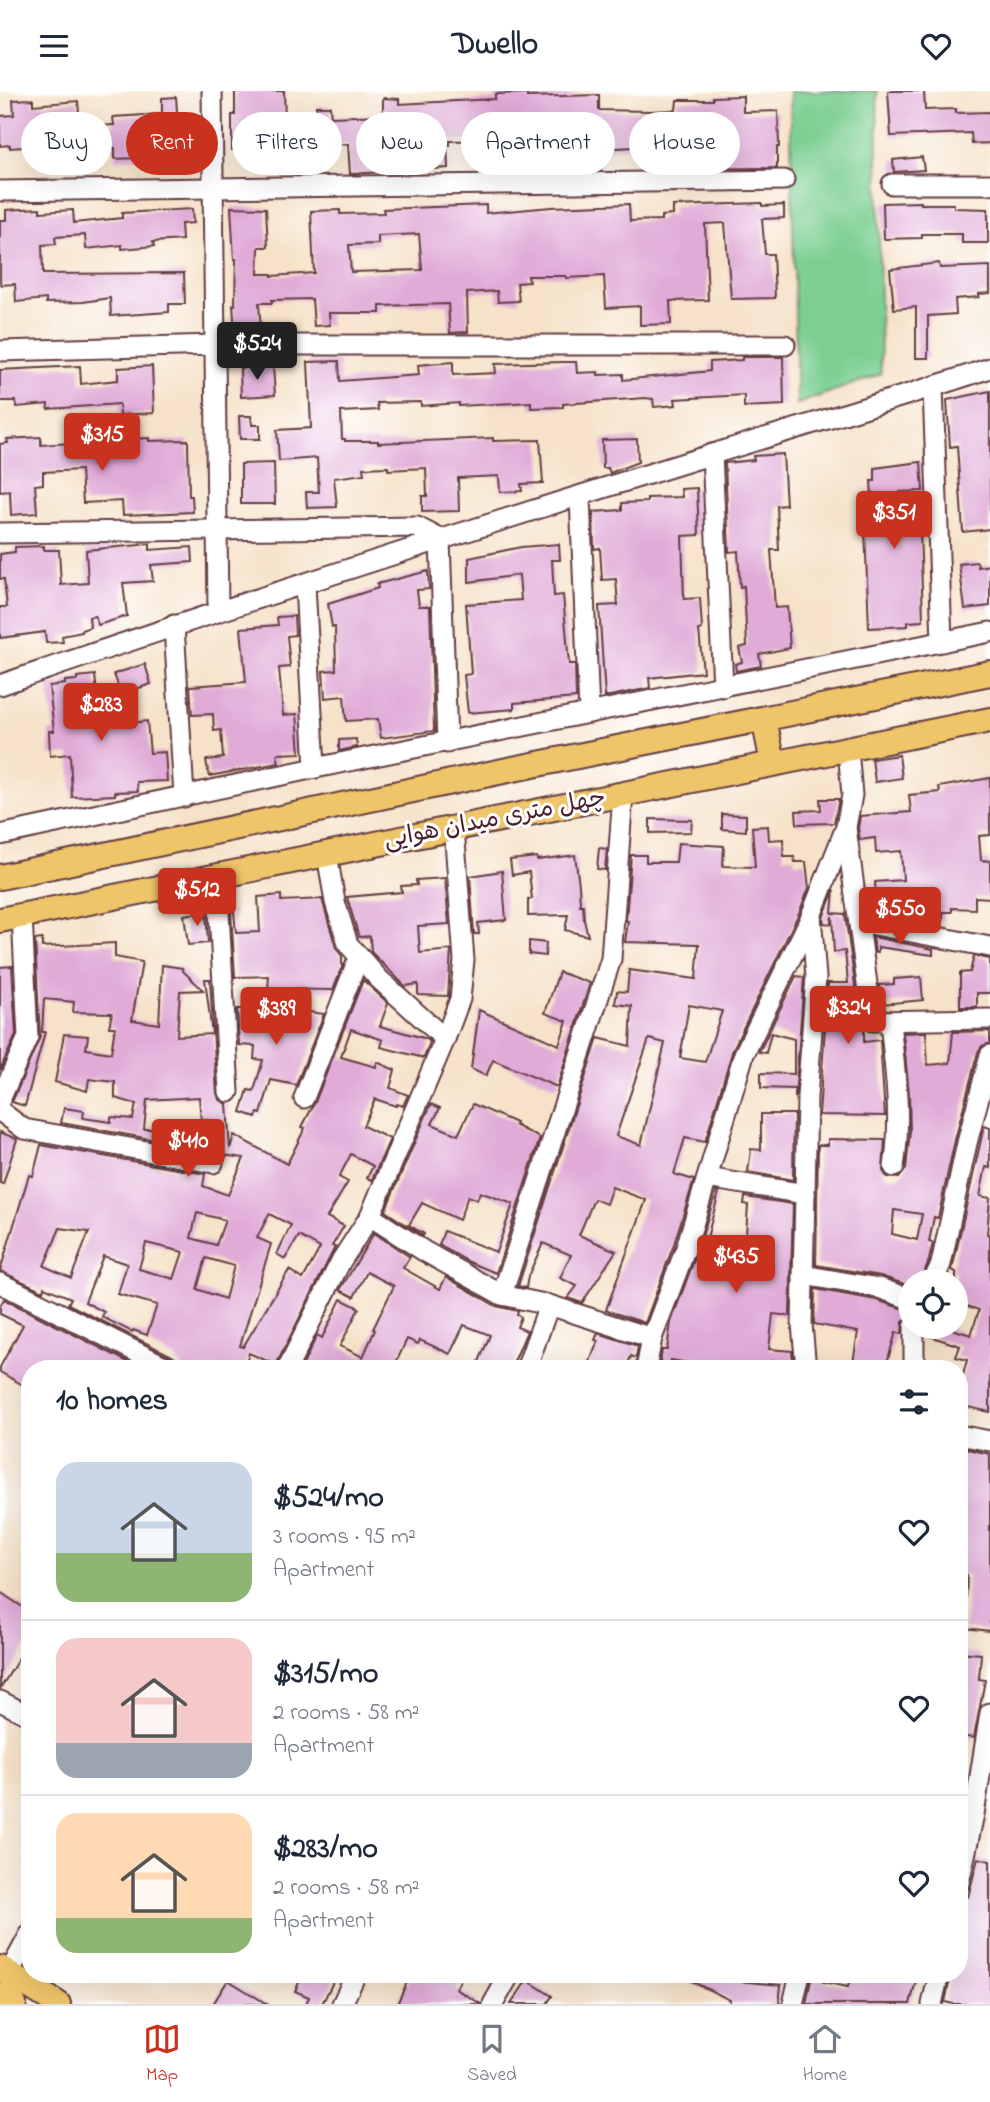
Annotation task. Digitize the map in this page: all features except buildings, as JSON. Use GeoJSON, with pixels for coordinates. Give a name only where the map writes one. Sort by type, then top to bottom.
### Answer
{"type":"FeatureCollection","features":[{"type":"Feature","properties":{"kind":"main road"},"geometry":{"type":"LineString","coordinates":[[0,877],[990,673]]}},
{"type":"Feature","properties":{"kind":"main road"},"geometry":{"type":"LineString","coordinates":[[764,719],[773,763]]}},
{"type":"Feature","properties":{"kind":"main road","name":"چهل متری میدان هوایی"},"geometry":{"type":"LineString","coordinates":[[11,917],[990,720]]}},
{"type":"Feature","properties":{"kind":"main road"},"geometry":{"type":"LineString","coordinates":[[3,1979],[23,1999],[58,2004]]}},
{"type":"Feature","properties":{"kind":"street"},"geometry":{"type":"LineString","coordinates":[[212,91],[218,610]]}},
{"type":"Feature","properties":{"kind":"street"},"geometry":{"type":"LineString","coordinates":[[0,191],[785,180]]}},
{"type":"Feature","properties":{"kind":"street"},"geometry":{"type":"LineString","coordinates":[[892,184],[990,184]]}},
{"type":"Feature","properties":{"kind":"street"},"geometry":{"type":"LineString","coordinates":[[0,351],[215,345],[785,345]]}},
{"type":"Feature","properties":{"kind":"street"},"geometry":{"type":"LineString","coordinates":[[0,685],[218,610],[305,585],[440,539],[990,368]]}},
{"type":"Feature","properties":{"kind":"street"},"geometry":{"type":"LineString","coordinates":[[933,387],[942,642]]}},
{"type":"Feature","properties":{"kind":"street"},"geometry":{"type":"LineString","coordinates":[[712,454],[723,687]]}},
{"type":"Feature","properties":{"kind":"street"},"geometry":{"type":"LineString","coordinates":[[580,497],[589,713]]}},
{"type":"Feature","properties":{"kind":"street"},"geometry":{"type":"LineString","coordinates":[[0,533],[417,527],[440,539]]}},
{"type":"Feature","properties":{"kind":"street"},"geometry":{"type":"LineString","coordinates":[[440,539],[447,743]]}},
{"type":"Feature","properties":{"kind":"street"},"geometry":{"type":"LineString","coordinates":[[305,585],[315,768]]}},
{"type":"Feature","properties":{"kind":"street"},"geometry":{"type":"LineString","coordinates":[[174,625],[184,797]]}},
{"type":"Feature","properties":{"kind":"street"},"geometry":{"type":"LineString","coordinates":[[0,835],[315,768],[990,632]]}},
{"type":"Feature","properties":{"kind":"street"},"geometry":{"type":"LineString","coordinates":[[648,1360],[652,1338],[686,1248],[744,1053],[811,916],[846,827],[852,796],[848,749]]}},
{"type":"Feature","properties":{"kind":"street"},"geometry":{"type":"LineString","coordinates":[[502,1295],[611,958],[623,794]]}},
{"type":"Feature","properties":{"kind":"street"},"geometry":{"type":"LineString","coordinates":[[846,827],[872,1021],[990,1019]]}},
{"type":"Feature","properties":{"kind":"street"},"geometry":{"type":"LineString","coordinates":[[292,1360],[341,1261],[370,1216],[460,999],[464,960],[454,828]]}},
{"type":"Feature","properties":{"kind":"street"},"geometry":{"type":"LineString","coordinates":[[327,854],[335,902],[348,944],[379,979],[445,1039]]}},
{"type":"Feature","properties":{"kind":"street"},"geometry":{"type":"LineString","coordinates":[[217,876],[229,1092]]}},
{"type":"Feature","properties":{"kind":"street"},"geometry":{"type":"LineString","coordinates":[[805,1360],[802,1324],[807,1097],[816,977],[811,916]]}},
{"type":"Feature","properties":{"kind":"street"},"geometry":{"type":"LineString","coordinates":[[0,1100],[29,1037],[11,917]]}},
{"type":"Feature","properties":{"kind":"street"},"geometry":{"type":"LineString","coordinates":[[859,922],[990,947]]}},
{"type":"Feature","properties":{"kind":"street"},"geometry":{"type":"LineString","coordinates":[[304,1098],[359,957]]}},
{"type":"Feature","properties":{"kind":"street"},"geometry":{"type":"LineString","coordinates":[[890,1022],[898,1146],[894,1167]]}},
{"type":"Feature","properties":{"kind":"street"},"geometry":{"type":"LineString","coordinates":[[939,1269],[990,1055]]}},
{"type":"Feature","properties":{"kind":"street"},"geometry":{"type":"LineString","coordinates":[[0,1111],[24,1129],[213,1163]]}},
{"type":"Feature","properties":{"kind":"street"},"geometry":{"type":"LineString","coordinates":[[707,1178],[805,1194]]}},
{"type":"Feature","properties":{"kind":"street"},"geometry":{"type":"LineString","coordinates":[[370,1216],[424,1251],[502,1295],[549,1305],[652,1338]]}},
{"type":"Feature","properties":{"kind":"street"},"geometry":{"type":"LineString","coordinates":[[803,1275],[879,1288],[898,1295]]}},
{"type":"Feature","properties":{"kind":"street"},"geometry":{"type":"LineString","coordinates":[[0,1283],[152,1360]]}},
{"type":"Feature","properties":{"kind":"street"},"geometry":{"type":"LineString","coordinates":[[529,1360],[549,1305]]}},
{"type":"Feature","properties":{"kind":"street"},"geometry":{"type":"LineString","coordinates":[[914,1339],[915,1360]]}},
{"type":"Feature","properties":{"kind":"street"},"geometry":{"type":"LineString","coordinates":[[968,1437],[990,1441]]}},
{"type":"Feature","properties":{"kind":"street"},"geometry":{"type":"LineString","coordinates":[[0,1701],[21,1712]]}},
{"type":"Feature","properties":{"kind":"street"},"geometry":{"type":"LineString","coordinates":[[968,1842],[990,1713]]}},
{"type":"Feature","properties":{"kind":"street"},"geometry":{"type":"LineString","coordinates":[[3,1979],[21,1949]]}},
{"type":"Feature","properties":{"kind":"street"},"geometry":{"type":"LineString","coordinates":[[342,2004],[352,1983]]}},
{"type":"Feature","properties":{"kind":"street"},"geometry":{"type":"LineString","coordinates":[[493,2004],[505,1983]]}},
{"type":"Feature","properties":{"kind":"street"},"geometry":{"type":"LineString","coordinates":[[793,2004],[798,1983]]}},
{"type":"Feature","properties":{"kind":"street"},"geometry":{"type":"LineString","coordinates":[[932,2004],[937,1983]]}},
{"type":"Feature","properties":{"kind":"green space"},"geometry":{"type":"Polygon","coordinates":[[[790,91],[877,91],[881,374],[797,404],[790,91]]]}}]}
